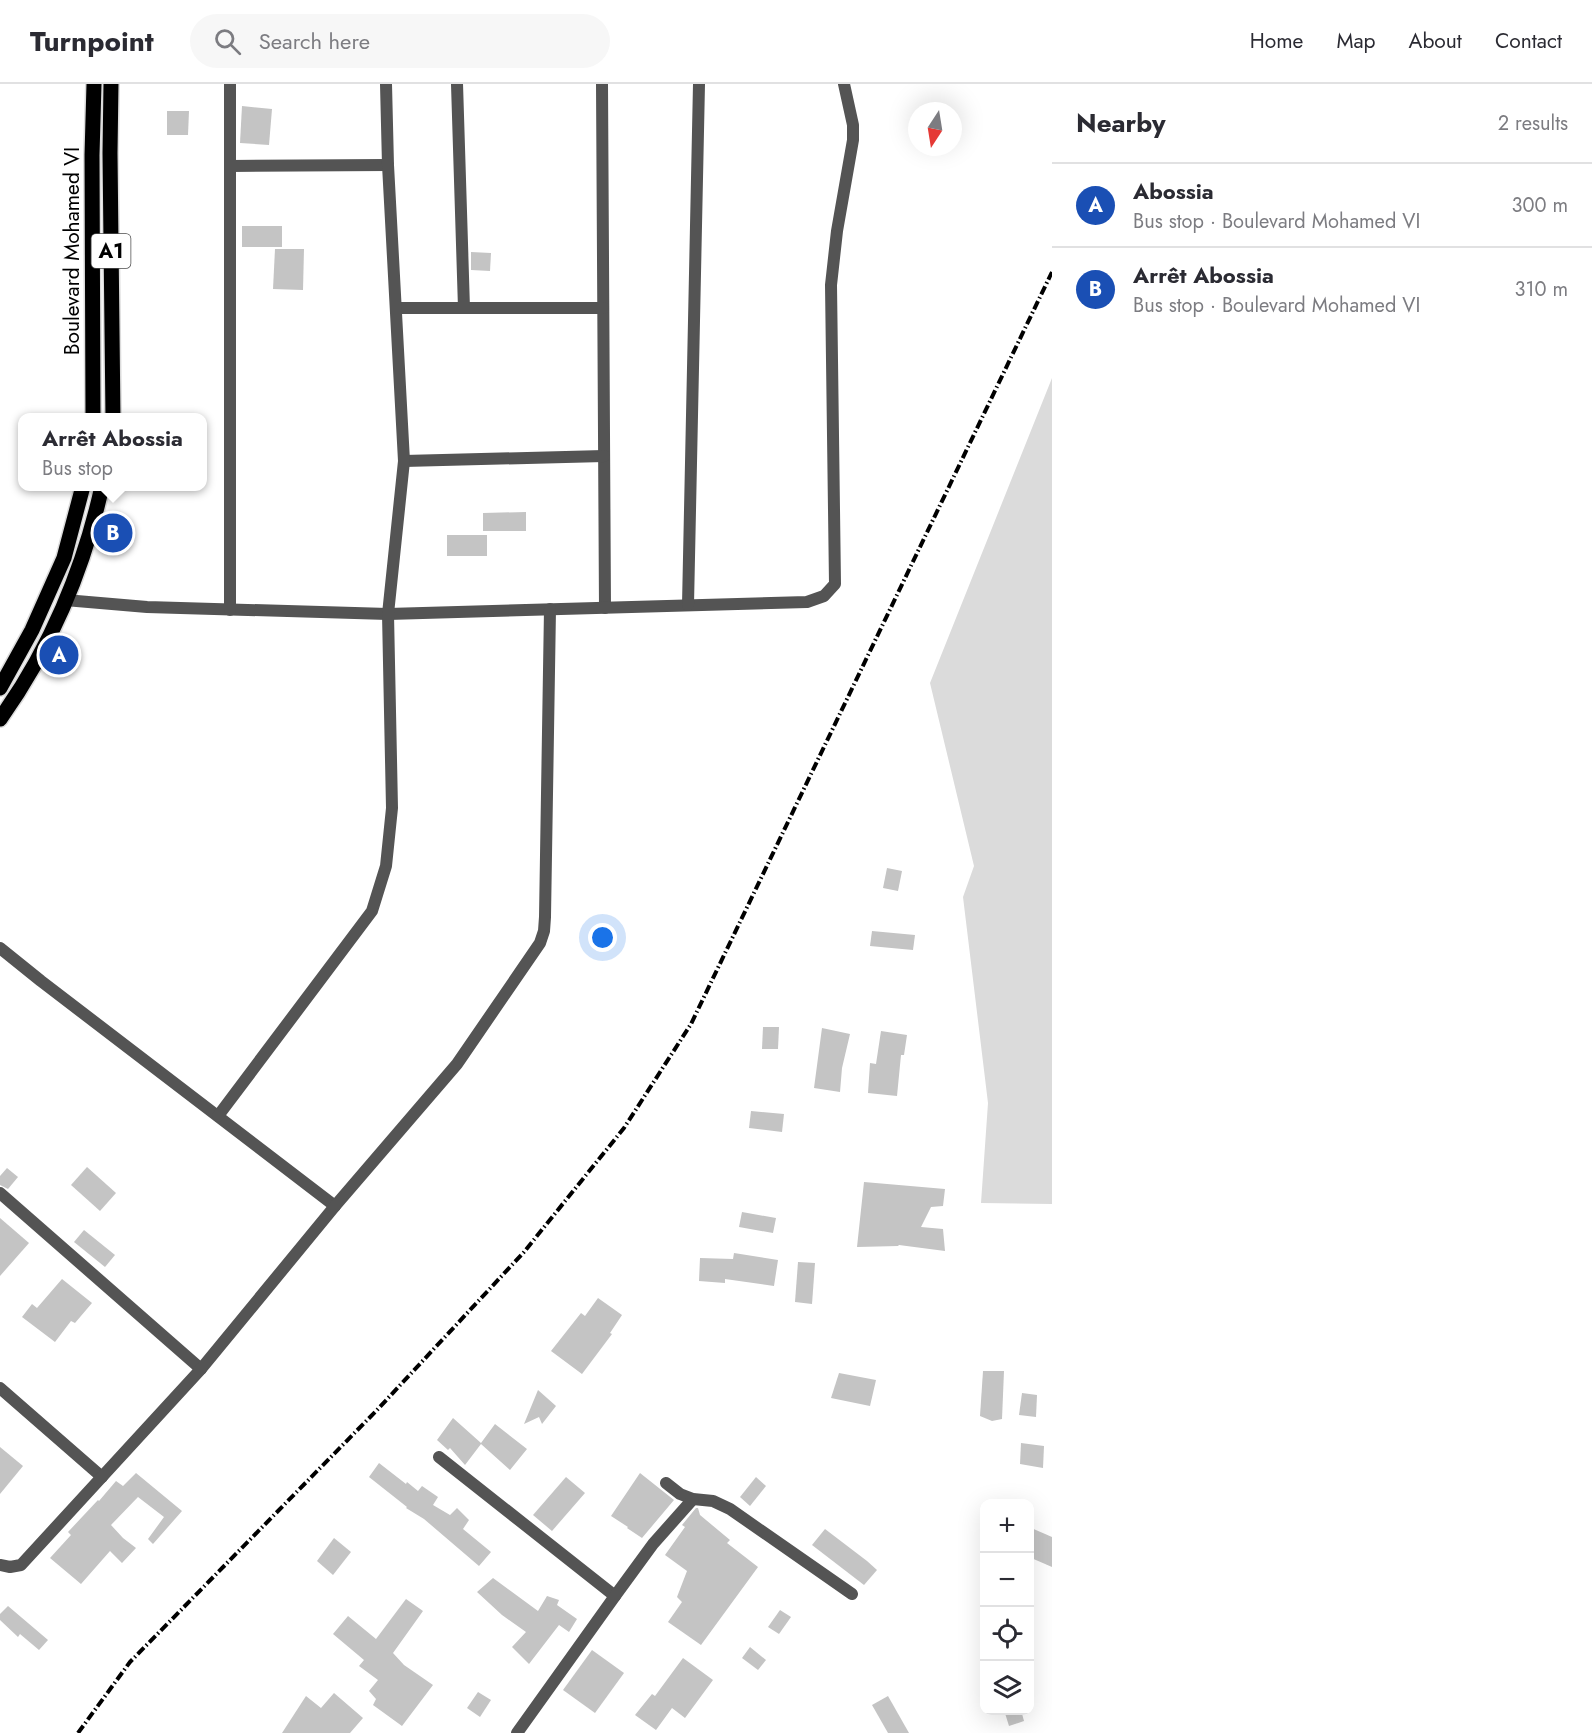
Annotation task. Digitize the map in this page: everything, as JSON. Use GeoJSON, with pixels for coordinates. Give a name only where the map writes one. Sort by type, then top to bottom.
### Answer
{"type":"FeatureCollection","features":[{"type":"Feature","properties":{"kind":"main road","name":"Boulevard Mohamed VI"},"geometry":{"type":"LineString","coordinates":[[93,413],[94,84]]}},
{"type":"Feature","properties":{"kind":"main road","name":"Boulevard Mohamed VI"},"geometry":{"type":"LineString","coordinates":[[111,84],[113,413]]}},
{"type":"Feature","properties":{"kind":"main road"},"geometry":{"type":"LineString","coordinates":[[0,688],[32,630],[64,558],[82,491]]}},
{"type":"Feature","properties":{"kind":"main road"},"geometry":{"type":"LineString","coordinates":[[0,720],[19,693],[53,628],[81,562],[101,491]]}},
{"type":"Feature","properties":{"kind":"street"},"geometry":{"type":"LineString","coordinates":[[230,84],[230,610]]}},
{"type":"Feature","properties":{"kind":"street"},"geometry":{"type":"LineString","coordinates":[[218,1116],[372,910],[386,866],[392,808],[388,614],[404,460],[388,165],[386,84]]}},
{"type":"Feature","properties":{"kind":"street"},"geometry":{"type":"LineString","coordinates":[[457,84],[464,308]]}},
{"type":"Feature","properties":{"kind":"street"},"geometry":{"type":"LineString","coordinates":[[602,84],[605,608]]}},
{"type":"Feature","properties":{"kind":"street"},"geometry":{"type":"LineString","coordinates":[[688,605],[699,84]]}},
{"type":"Feature","properties":{"kind":"street"},"geometry":{"type":"LineString","coordinates":[[65,600],[147,607],[388,614],[807,602],[824,596],[835,584],[831,285],[837,231],[853,140],[853,125],[844,84]]}},
{"type":"Feature","properties":{"kind":"street"},"geometry":{"type":"LineString","coordinates":[[230,166],[388,165]]}},
{"type":"Feature","properties":{"kind":"street"},"geometry":{"type":"LineString","coordinates":[[396,308],[603,308]]}},
{"type":"Feature","properties":{"kind":"street"},"geometry":{"type":"LineString","coordinates":[[404,460],[604,456]]}},
{"type":"Feature","properties":{"kind":"street"},"geometry":{"type":"LineString","coordinates":[[0,1565],[21,1566],[201,1370],[335,1206],[457,1064],[540,943],[544,931],[549,609]]}},
{"type":"Feature","properties":{"kind":"street"},"geometry":{"type":"LineString","coordinates":[[0,948],[335,1206]]}},
{"type":"Feature","properties":{"kind":"street"},"geometry":{"type":"LineString","coordinates":[[0,1193],[201,1370]]}},
{"type":"Feature","properties":{"kind":"street"},"geometry":{"type":"LineString","coordinates":[[0,1388],[102,1477]]}},
{"type":"Feature","properties":{"kind":"street"},"geometry":{"type":"LineString","coordinates":[[439,1457],[615,1596]]}},
{"type":"Feature","properties":{"kind":"street"},"geometry":{"type":"LineString","coordinates":[[666,1483],[680,1494],[693,1499],[714,1501],[730,1509],[852,1594]]}},
{"type":"Feature","properties":{"kind":"street"},"geometry":{"type":"LineString","coordinates":[[517,1733],[653,1544],[693,1499]]}},
{"type":"Feature","properties":{"kind":"shaded area"},"geometry":{"type":"Polygon","coordinates":[[[1052,378],[1052,1204],[981,1203],[988,1103],[963,897],[974,866],[930,683],[1052,378]]]}},
{"type":"Feature","properties":{"kind":"building"},"geometry":{"type":"Polygon","coordinates":[[[242,106],[272,109],[269,145],[240,143],[242,106]]]}},
{"type":"Feature","properties":{"kind":"building"},"geometry":{"type":"Polygon","coordinates":[[[167,111],[189,111],[188,135],[167,135],[167,111]]]}},
{"type":"Feature","properties":{"kind":"building"},"geometry":{"type":"Polygon","coordinates":[[[242,226],[282,226],[282,247],[242,247],[242,226]]]}},
{"type":"Feature","properties":{"kind":"building"},"geometry":{"type":"Polygon","coordinates":[[[275,249],[304,249],[303,290],[273,289],[275,249]]]}},
{"type":"Feature","properties":{"kind":"building"},"geometry":{"type":"Polygon","coordinates":[[[471,252],[491,253],[490,271],[471,270],[471,252]]]}},
{"type":"Feature","properties":{"kind":"building"},"geometry":{"type":"Polygon","coordinates":[[[526,512],[526,531],[483,531],[483,513],[526,512]]]}},
{"type":"Feature","properties":{"kind":"building"},"geometry":{"type":"Polygon","coordinates":[[[447,535],[487,535],[487,556],[447,556],[447,535]]]}},
{"type":"Feature","properties":{"kind":"building"},"geometry":{"type":"Polygon","coordinates":[[[887,868],[902,871],[898,891],[883,888],[887,868]]]}},
{"type":"Feature","properties":{"kind":"building"},"geometry":{"type":"Polygon","coordinates":[[[872,931],[915,935],[913,950],[870,946],[872,931]]]}},
{"type":"Feature","properties":{"kind":"building"},"geometry":{"type":"Polygon","coordinates":[[[763,1027],[779,1027],[778,1049],[762,1049],[763,1027]]]}},
{"type":"Feature","properties":{"kind":"building"},"geometry":{"type":"Polygon","coordinates":[[[822,1028],[850,1034],[842,1068],[840,1092],[814,1088],[822,1028]]]}},
{"type":"Feature","properties":{"kind":"building"},"geometry":{"type":"Polygon","coordinates":[[[881,1031],[907,1035],[904,1055],[901,1055],[897,1096],[868,1093],[870,1063],[876,1064],[881,1031]]]}},
{"type":"Feature","properties":{"kind":"building"},"geometry":{"type":"Polygon","coordinates":[[[751,1111],[784,1114],[782,1132],[749,1128],[751,1111]]]}},
{"type":"Feature","properties":{"kind":"building"},"geometry":{"type":"Polygon","coordinates":[[[87,1167],[116,1193],[100,1211],[71,1185],[87,1167]]]}},
{"type":"Feature","properties":{"kind":"building"},"geometry":{"type":"Polygon","coordinates":[[[7,1168],[18,1177],[8,1189],[0,1185],[0,1176],[7,1168]]]}},
{"type":"Feature","properties":{"kind":"building"},"geometry":{"type":"Polygon","coordinates":[[[864,1182],[945,1189],[943,1206],[931,1207],[921,1227],[943,1229],[945,1251],[899,1245],[857,1247],[864,1182]]]}},
{"type":"Feature","properties":{"kind":"building"},"geometry":{"type":"Polygon","coordinates":[[[742,1212],[776,1218],[773,1233],[739,1227],[742,1212]]]}},
{"type":"Feature","properties":{"kind":"building"},"geometry":{"type":"Polygon","coordinates":[[[0,1218],[29,1243],[0,1276],[0,1218]]]}},
{"type":"Feature","properties":{"kind":"building"},"geometry":{"type":"Polygon","coordinates":[[[84,1230],[115,1255],[105,1267],[74,1242],[84,1230]]]}},
{"type":"Feature","properties":{"kind":"building"},"geometry":{"type":"Polygon","coordinates":[[[734,1253],[778,1260],[774,1286],[725,1279],[725,1283],[699,1281],[700,1258],[733,1259],[734,1253]]]}},
{"type":"Feature","properties":{"kind":"building"},"geometry":{"type":"Polygon","coordinates":[[[798,1262],[815,1263],[812,1304],[795,1302],[798,1262]]]}},
{"type":"Feature","properties":{"kind":"building"},"geometry":{"type":"Polygon","coordinates":[[[62,1279],[92,1303],[75,1323],[71,1321],[55,1342],[22,1317],[32,1304],[37,1308],[62,1279]]]}},
{"type":"Feature","properties":{"kind":"building"},"geometry":{"type":"Polygon","coordinates":[[[598,1298],[622,1315],[610,1333],[612,1334],[582,1374],[551,1351],[581,1313],[585,1316],[598,1298]]]}},
{"type":"Feature","properties":{"kind":"building"},"geometry":{"type":"Polygon","coordinates":[[[983,1371],[1004,1371],[1002,1419],[992,1421],[980,1416],[983,1371]]]}},
{"type":"Feature","properties":{"kind":"building"},"geometry":{"type":"Polygon","coordinates":[[[839,1373],[876,1380],[870,1406],[831,1398],[839,1373]]]}},
{"type":"Feature","properties":{"kind":"building"},"geometry":{"type":"Polygon","coordinates":[[[538,1390],[556,1406],[542,1424],[539,1417],[524,1424],[538,1390]]]}},
{"type":"Feature","properties":{"kind":"building"},"geometry":{"type":"Polygon","coordinates":[[[1022,1393],[1037,1395],[1036,1417],[1019,1415],[1022,1393]]]}},
{"type":"Feature","properties":{"kind":"building"},"geometry":{"type":"Polygon","coordinates":[[[453,1418],[481,1443],[495,1424],[527,1449],[510,1470],[481,1444],[465,1465],[450,1448],[448,1450],[437,1440],[453,1418]]]}},
{"type":"Feature","properties":{"kind":"building"},"geometry":{"type":"Polygon","coordinates":[[[1021,1443],[1044,1446],[1043,1468],[1020,1464],[1021,1443]]]}},
{"type":"Feature","properties":{"kind":"building"},"geometry":{"type":"Polygon","coordinates":[[[0,1447],[23,1466],[0,1494],[0,1447]]]}},
{"type":"Feature","properties":{"kind":"building"},"geometry":{"type":"Polygon","coordinates":[[[379,1463],[418,1491],[422,1486],[438,1497],[433,1505],[450,1515],[457,1508],[469,1520],[463,1529],[491,1552],[479,1566],[424,1519],[406,1508],[369,1477],[379,1463]]]}},
{"type":"Feature","properties":{"kind":"building"},"geometry":{"type":"Polygon","coordinates":[[[136,1473],[182,1511],[153,1544],[148,1539],[164,1517],[138,1497],[111,1525],[136,1548],[122,1563],[110,1551],[81,1584],[50,1558],[71,1535],[68,1532],[116,1481],[123,1486],[136,1473]]]}},
{"type":"Feature","properties":{"kind":"building"},"geometry":{"type":"Polygon","coordinates":[[[640,1473],[674,1500],[642,1538],[611,1516],[640,1473]]]}},
{"type":"Feature","properties":{"kind":"building"},"geometry":{"type":"Polygon","coordinates":[[[566,1477],[585,1493],[552,1531],[533,1515],[566,1477]]]}},
{"type":"Feature","properties":{"kind":"building"},"geometry":{"type":"Polygon","coordinates":[[[756,1477],[766,1486],[750,1506],[740,1497],[756,1477]]]}},
{"type":"Feature","properties":{"kind":"building"},"geometry":{"type":"Polygon","coordinates":[[[696,1508],[700,1515],[730,1540],[727,1543],[758,1567],[701,1645],[668,1622],[682,1602],[677,1597],[687,1571],[665,1555],[685,1527],[682,1525],[696,1508]]]}},
{"type":"Feature","properties":{"kind":"building"},"geometry":{"type":"Polygon","coordinates":[[[825,1529],[877,1570],[864,1585],[812,1545],[825,1529]]]}},
{"type":"Feature","properties":{"kind":"building"},"geometry":{"type":"Polygon","coordinates":[[[1034,1529],[1052,1537],[1052,1567],[1034,1559],[1034,1529]]]}},
{"type":"Feature","properties":{"kind":"building"},"geometry":{"type":"Polygon","coordinates":[[[334,1538],[351,1552],[333,1575],[317,1561],[334,1538]]]}},
{"type":"Feature","properties":{"kind":"building"},"geometry":{"type":"Polygon","coordinates":[[[493,1578],[538,1611],[547,1596],[559,1600],[557,1605],[577,1619],[569,1632],[559,1625],[529,1664],[512,1647],[526,1632],[502,1615],[477,1592],[493,1578]]]}},
{"type":"Feature","properties":{"kind":"building"},"geometry":{"type":"Polygon","coordinates":[[[406,1599],[423,1611],[393,1653],[404,1665],[433,1685],[402,1726],[373,1705],[376,1699],[369,1691],[378,1680],[359,1666],[364,1660],[333,1634],[348,1616],[376,1639],[406,1599]]]}},
{"type":"Feature","properties":{"kind":"building"},"geometry":{"type":"Polygon","coordinates":[[[8,1606],[48,1640],[39,1650],[20,1634],[18,1637],[0,1620],[0,1614],[8,1606]]]}},
{"type":"Feature","properties":{"kind":"building"},"geometry":{"type":"Polygon","coordinates":[[[780,1610],[791,1617],[779,1634],[768,1627],[780,1610]]]}},
{"type":"Feature","properties":{"kind":"building"},"geometry":{"type":"Polygon","coordinates":[[[750,1647],[766,1660],[758,1670],[742,1658],[750,1647]]]}},
{"type":"Feature","properties":{"kind":"building"},"geometry":{"type":"Polygon","coordinates":[[[592,1650],[624,1673],[595,1713],[563,1690],[592,1650]]]}},
{"type":"Feature","properties":{"kind":"building"},"geometry":{"type":"Polygon","coordinates":[[[683,1658],[713,1680],[685,1718],[672,1708],[656,1730],[635,1715],[652,1694],[655,1696],[683,1658]]]}},
{"type":"Feature","properties":{"kind":"building"},"geometry":{"type":"Polygon","coordinates":[[[478,1692],[491,1700],[480,1717],[467,1708],[478,1692]]]}},
{"type":"Feature","properties":{"kind":"building"},"geometry":{"type":"Polygon","coordinates":[[[334,1693],[363,1718],[350,1733],[282,1733],[306,1696],[321,1708],[334,1693]]]}},
{"type":"Feature","properties":{"kind":"building"},"geometry":{"type":"Polygon","coordinates":[[[888,1696],[909,1733],[888,1733],[872,1705],[888,1696]]]}},
{"type":"Feature","properties":{"kind":"building"},"geometry":{"type":"Polygon","coordinates":[[[1006,1715],[1022,1715],[1024,1721],[1009,1726],[1006,1715]]]}},
{"type":"Feature","properties":{"kind":"railway"},"geometry":{"type":"LineString","coordinates":[[78,1733],[130,1662],[377,1410],[524,1252],[624,1128],[691,1024],[1052,272]]}},
{"type":"Feature","properties":{"kind":"place","name":"Arrêt Abossia"},"geometry":{"type":"Point","coordinates":[113,533]}},
{"type":"Feature","properties":{"kind":"place","name":"Abossia"},"geometry":{"type":"Point","coordinates":[59,655]}}]}
